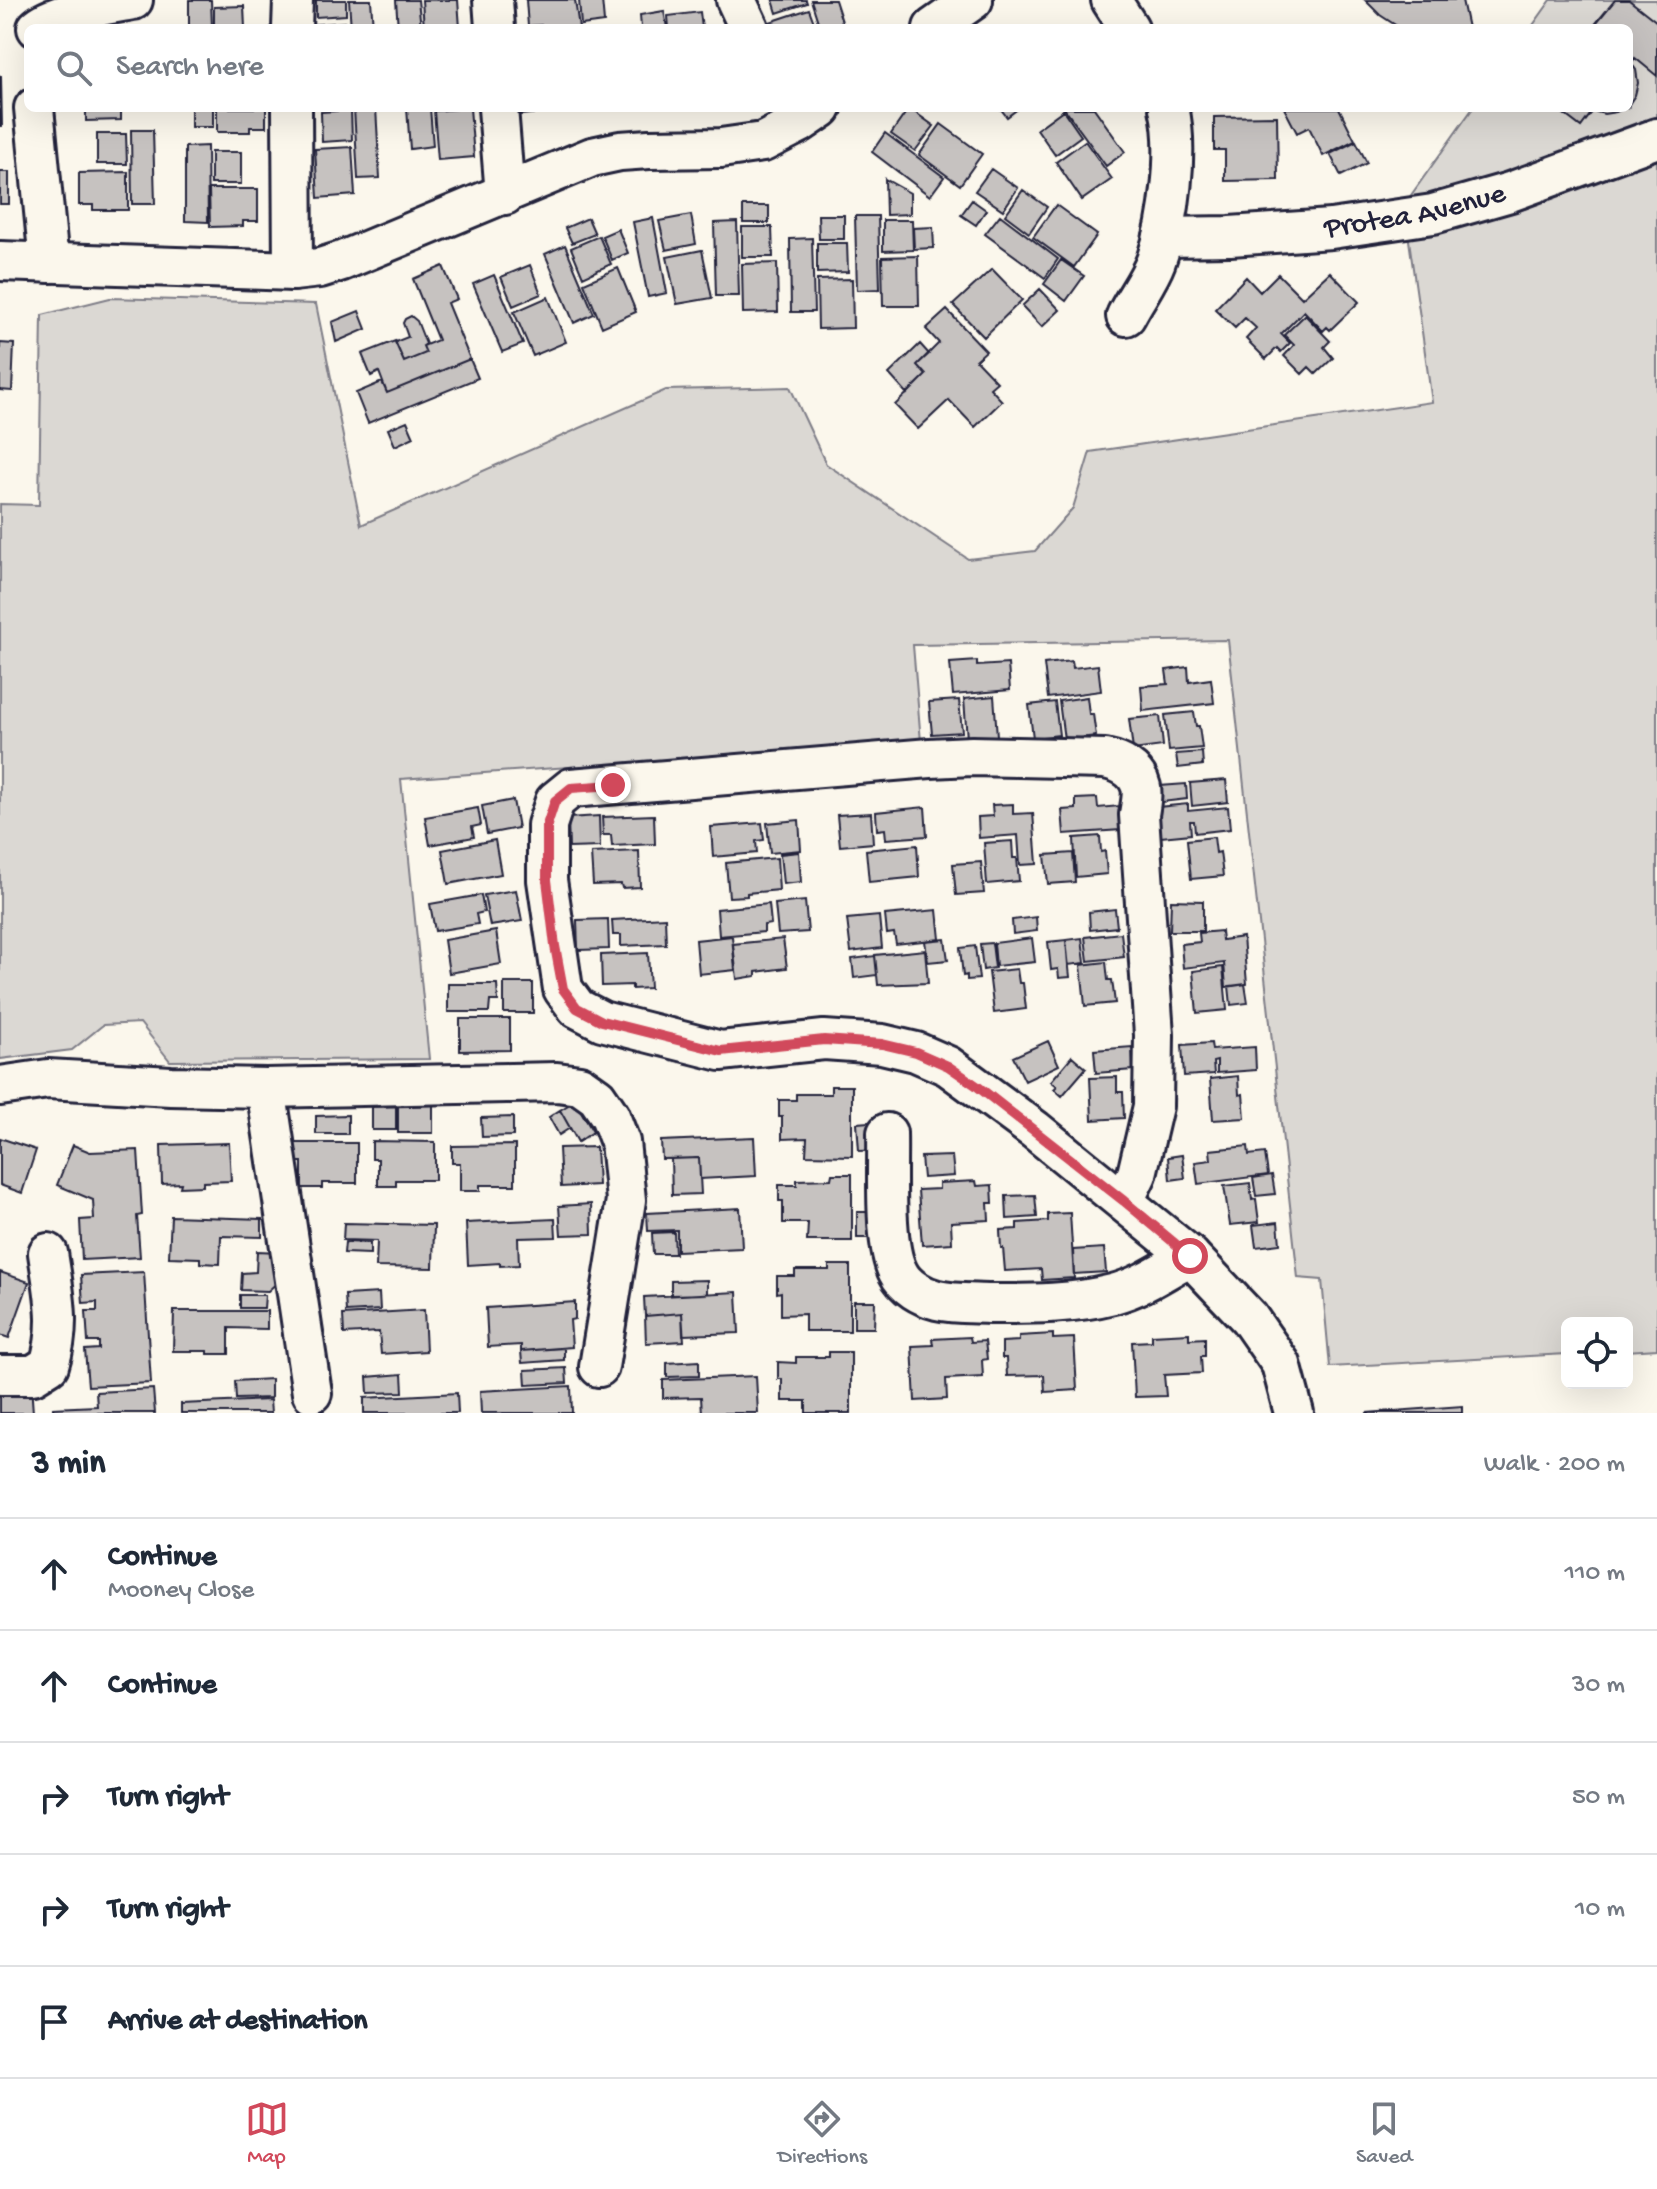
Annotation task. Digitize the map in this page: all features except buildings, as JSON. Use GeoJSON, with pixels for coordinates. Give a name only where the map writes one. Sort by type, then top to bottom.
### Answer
{"type":"FeatureCollection","features":[{"type":"Feature","properties":{"kind":"street"},"geometry":{"type":"LineString","coordinates":[[40,24],[70,13],[133,0]]}},
{"type":"Feature","properties":{"kind":"street"},"geometry":{"type":"LineString","coordinates":[[292,24],[293,0]]}},
{"type":"Feature","properties":{"kind":"street"},"geometry":{"type":"LineString","coordinates":[[493,0],[495,24]]}},
{"type":"Feature","properties":{"kind":"street"},"geometry":{"type":"LineString","coordinates":[[736,0],[747,24]]}},
{"type":"Feature","properties":{"kind":"street"},"geometry":{"type":"LineString","coordinates":[[939,24],[973,0]]}},
{"type":"Feature","properties":{"kind":"street"},"geometry":{"type":"LineString","coordinates":[[1111,0],[1126,24]]}},
{"type":"Feature","properties":{"kind":"street"},"geometry":{"type":"LineString","coordinates":[[34,112],[49,263]]}},
{"type":"Feature","properties":{"kind":"street"},"geometry":{"type":"LineString","coordinates":[[292,112],[293,271]]}},
{"type":"Feature","properties":{"kind":"street"},"geometry":{"type":"LineString","coordinates":[[498,112],[505,195]]}},
{"type":"Feature","properties":{"kind":"street"},"geometry":{"type":"LineString","coordinates":[[1126,316],[1155,264],[1163,237],[1173,172],[1174,128],[1170,112]]}},
{"type":"Feature","properties":{"kind":"street"},"geometry":{"type":"LineString","coordinates":[[0,261],[293,271],[320,268],[592,157],[649,149],[721,148],[763,142],[804,113]]}},
{"type":"Feature","properties":{"kind":"street","name":"Protea Avenue"},"geometry":{"type":"LineString","coordinates":[[1163,237],[1331,229],[1433,214],[1510,192],[1657,138]]}},
{"type":"Feature","properties":{"kind":"street"},"geometry":{"type":"LineString","coordinates":[[1124,1201],[1137,1174],[1153,1106],[1154,1035],[1139,815],[1141,787],[1132,772],[1120,762],[1105,759],[930,758],[571,788],[555,801],[547,825],[547,880],[563,989],[577,1008],[602,1021],[721,1051],[824,1040],[882,1044],[916,1052],[948,1066],[1124,1201],[1190,1256],[1249,1318],[1281,1364],[1294,1413]]}},
{"type":"Feature","properties":{"kind":"street"},"geometry":{"type":"LineString","coordinates":[[0,1086],[48,1079],[266,1088],[557,1082],[580,1085],[597,1097],[610,1116],[620,1142],[626,1200],[599,1367]]}},
{"type":"Feature","properties":{"kind":"street"},"geometry":{"type":"LineString","coordinates":[[266,1088],[312,1393]]}},
{"type":"Feature","properties":{"kind":"street"},"geometry":{"type":"LineString","coordinates":[[887,1133],[889,1246],[898,1274],[914,1290],[936,1300],[1002,1304],[1087,1299],[1136,1286],[1190,1256]]}},
{"type":"Feature","properties":{"kind":"street"},"geometry":{"type":"LineString","coordinates":[[0,1375],[33,1375],[49,1365],[55,1344],[57,1314],[48,1253]]}},
{"type":"Feature","properties":{"kind":"shaded area"},"geometry":{"type":"Polygon","coordinates":[[[1551,0],[1657,0],[1657,1349],[1633,1351],[1633,1317],[1561,1317],[1561,1354],[1330,1367],[1322,1280],[1298,1278],[1228,640],[913,645],[921,742],[401,779],[429,1059],[170,1061],[140,1023],[103,1025],[72,1050],[0,1059],[0,504],[39,505],[42,315],[110,298],[316,304],[361,525],[666,390],[790,387],[826,464],[968,559],[1035,551],[1073,508],[1090,452],[1432,402],[1404,205],[1470,112],[1633,112],[1633,24],[1534,24],[1551,0]]]}},
{"type":"Feature","properties":{"kind":"route"},"geometry":{"type":"LineString","coordinates":[[613,785],[571,788],[555,801],[547,825],[547,880],[555,946],[563,989],[577,1008],[602,1021],[721,1051],[824,1040],[882,1044],[916,1052],[948,1066],[977,1086],[1190,1256]]}}]}
